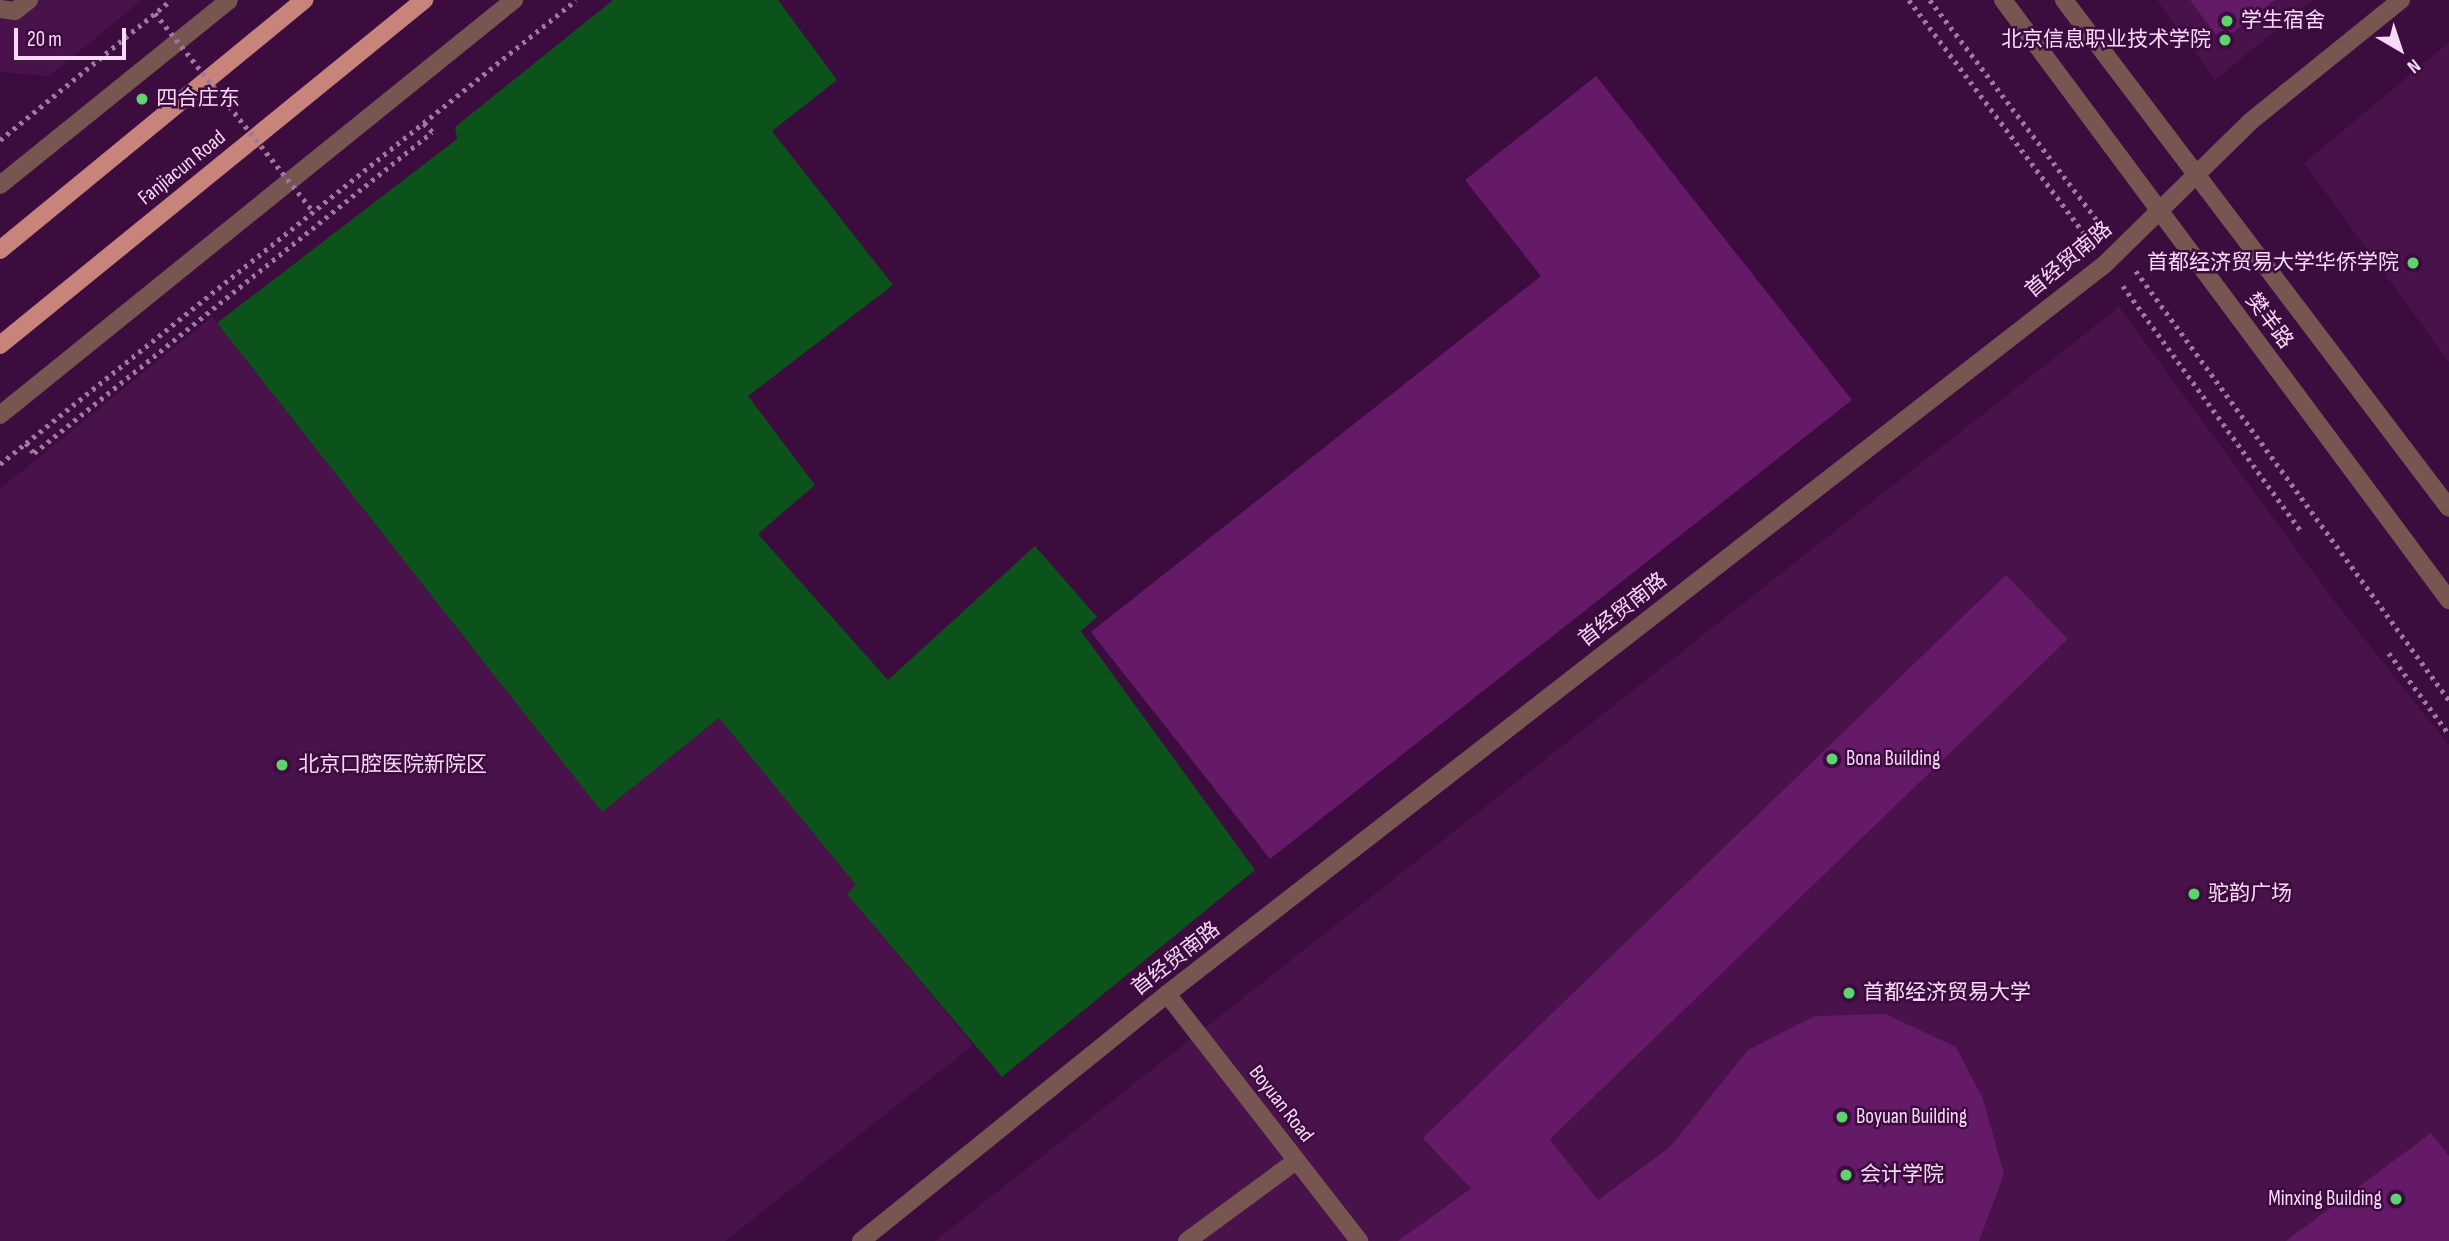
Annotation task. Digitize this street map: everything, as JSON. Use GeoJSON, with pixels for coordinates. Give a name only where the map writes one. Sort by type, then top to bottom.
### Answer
{"type":"FeatureCollection","features":[{"type":"Feature","properties":{"kind":"main road"},"geometry":{"type":"LineString","coordinates":[[0,250],[304,0]]}},
{"type":"Feature","properties":{"kind":"main road","name":"Fanjiacun Road"},"geometry":{"type":"LineString","coordinates":[[0,345],[424,0]]}},
{"type":"Feature","properties":{"kind":"street"},"geometry":{"type":"LineString","coordinates":[[0,9],[15,11],[29,0]]}},
{"type":"Feature","properties":{"kind":"street"},"geometry":{"type":"LineString","coordinates":[[0,185],[229,0]]}},
{"type":"Feature","properties":{"kind":"street"},"geometry":{"type":"LineString","coordinates":[[0,415],[514,0]]}},
{"type":"Feature","properties":{"kind":"street","name":"樊羊路"},"geometry":{"type":"LineString","coordinates":[[2003,0],[2449,600]]}},
{"type":"Feature","properties":{"kind":"street","name":"樊羊路"},"geometry":{"type":"LineString","coordinates":[[2064,0],[2449,508]]}},
{"type":"Feature","properties":{"kind":"street","name":"首经贸南路"},"geometry":{"type":"LineString","coordinates":[[861,1241],[1167,994],[2119,249],[2251,121],[2401,0]]}},
{"type":"Feature","properties":{"kind":"street","name":"Boyuan Road"},"geometry":{"type":"LineString","coordinates":[[1167,994],[1359,1241]]}},
{"type":"Feature","properties":{"kind":"street"},"geometry":{"type":"LineString","coordinates":[[1187,1241],[1296,1160]]}},
{"type":"Feature","properties":{"kind":"path"},"geometry":{"type":"LineString","coordinates":[[0,140],[171,0]]}},
{"type":"Feature","properties":{"kind":"path"},"geometry":{"type":"LineString","coordinates":[[0,464],[576,0]]}},
{"type":"Feature","properties":{"kind":"path"},"geometry":{"type":"LineString","coordinates":[[1909,0],[2088,238]]}},
{"type":"Feature","properties":{"kind":"path"},"geometry":{"type":"LineString","coordinates":[[1930,0],[2119,249],[2449,700]]}},
{"type":"Feature","properties":{"kind":"path"},"geometry":{"type":"LineString","coordinates":[[155,13],[314,212]]}},
{"type":"Feature","properties":{"kind":"path"},"geometry":{"type":"LineString","coordinates":[[26,443],[34,453],[432,132],[423,123]]}},
{"type":"Feature","properties":{"kind":"path"},"geometry":{"type":"LineString","coordinates":[[2123,286],[2301,531]]}},
{"type":"Feature","properties":{"kind":"path"},"geometry":{"type":"LineString","coordinates":[[2389,653],[2449,734]]}},
{"type":"Feature","properties":{"kind":"shaded area"},"geometry":{"type":"Polygon","coordinates":[[[0,0],[142,0],[49,76],[0,72],[0,0]]]}},
{"type":"Feature","properties":{"kind":"shaded area","name":"北京信息职业技术学院"},"geometry":{"type":"Polygon","coordinates":[[[2157,0],[2313,0],[2215,80],[2157,0]]]}},
{"type":"Feature","properties":{"kind":"shaded area","name":"首都经济贸易大学华侨学院"},"geometry":{"type":"Polygon","coordinates":[[[2449,42],[2449,362],[2304,163],[2449,42]]]}},
{"type":"Feature","properties":{"kind":"shaded area","name":"首都经济贸易大学"},"geometry":{"type":"Polygon","coordinates":[[[2119,307],[2334,601],[2449,745],[2449,1241],[935,1241],[2119,307]]]}},
{"type":"Feature","properties":{"kind":"shaded area","name":"北京口腔医院新院区"},"geometry":{"type":"Polygon","coordinates":[[[212,317],[602,811],[718,717],[857,885],[847,894],[973,1045],[725,1241],[0,1241],[0,489],[212,317]]]}},
{"type":"Feature","properties":{"kind":"green space"},"geometry":{"type":"Polygon","coordinates":[[[613,0],[778,0],[837,80],[772,131],[893,285],[748,396],[815,485],[758,534],[888,680],[1035,546],[1097,617],[1081,631],[1255,870],[1002,1077],[847,894],[856,885],[719,718],[602,812],[217,323],[457,139],[455,127],[613,0]]]}},
{"type":"Feature","properties":{"kind":"building","name":"学生宿舍"},"geometry":{"type":"Polygon","coordinates":[[[2190,0],[2275,0],[2221,42],[2190,0]]]}},
{"type":"Feature","properties":{"kind":"building"},"geometry":{"type":"Polygon","coordinates":[[[1596,76],[1852,400],[1270,859],[1091,632],[1541,276],[1465,180],[1596,76]]]}},
{"type":"Feature","properties":{"kind":"building"},"geometry":{"type":"Polygon","coordinates":[[[2006,575],[2068,639],[1484,1202],[1423,1138],[2006,575]]]}},
{"type":"Feature","properties":{"kind":"building","name":"Boyuan Building"},"geometry":{"type":"Polygon","coordinates":[[[1885,1014],[1956,1047],[1983,1099],[2004,1174],[1979,1241],[1398,1241],[1546,1135],[1598,1200],[1670,1147],[1748,1050],[1815,1016],[1885,1014]]]}},
{"type":"Feature","properties":{"kind":"building","name":"Minxing Building"},"geometry":{"type":"Polygon","coordinates":[[[2431,1133],[2449,1156],[2449,1241],[2286,1241],[2431,1133]]]}},
{"type":"Feature","properties":{"kind":"place","name":"学生宿舍"},"geometry":{"type":"Point","coordinates":[2227,21]}},
{"type":"Feature","properties":{"kind":"place","name":"北京信息职业技术学院"},"geometry":{"type":"Point","coordinates":[2225,40]}},
{"type":"Feature","properties":{"kind":"place","name":"四合庄东"},"geometry":{"type":"Point","coordinates":[142,99]}},
{"type":"Feature","properties":{"kind":"place","name":"首都经济贸易大学华侨学院"},"geometry":{"type":"Point","coordinates":[2413,263]}},
{"type":"Feature","properties":{"kind":"place","name":"Bona Building"},"geometry":{"type":"Point","coordinates":[1832,759]}},
{"type":"Feature","properties":{"kind":"place","name":"北京口腔医院新院区"},"geometry":{"type":"Point","coordinates":[282,765]}},
{"type":"Feature","properties":{"kind":"place","name":"驼韵广场"},"geometry":{"type":"Point","coordinates":[2194,894]}},
{"type":"Feature","properties":{"kind":"place","name":"首都经济贸易大学"},"geometry":{"type":"Point","coordinates":[1849,993]}},
{"type":"Feature","properties":{"kind":"place","name":"Boyuan Building"},"geometry":{"type":"Point","coordinates":[1842,1117]}},
{"type":"Feature","properties":{"kind":"place","name":"会计学院"},"geometry":{"type":"Point","coordinates":[1846,1175]}},
{"type":"Feature","properties":{"kind":"place","name":"Minxing Building"},"geometry":{"type":"Point","coordinates":[2396,1199]}}]}
